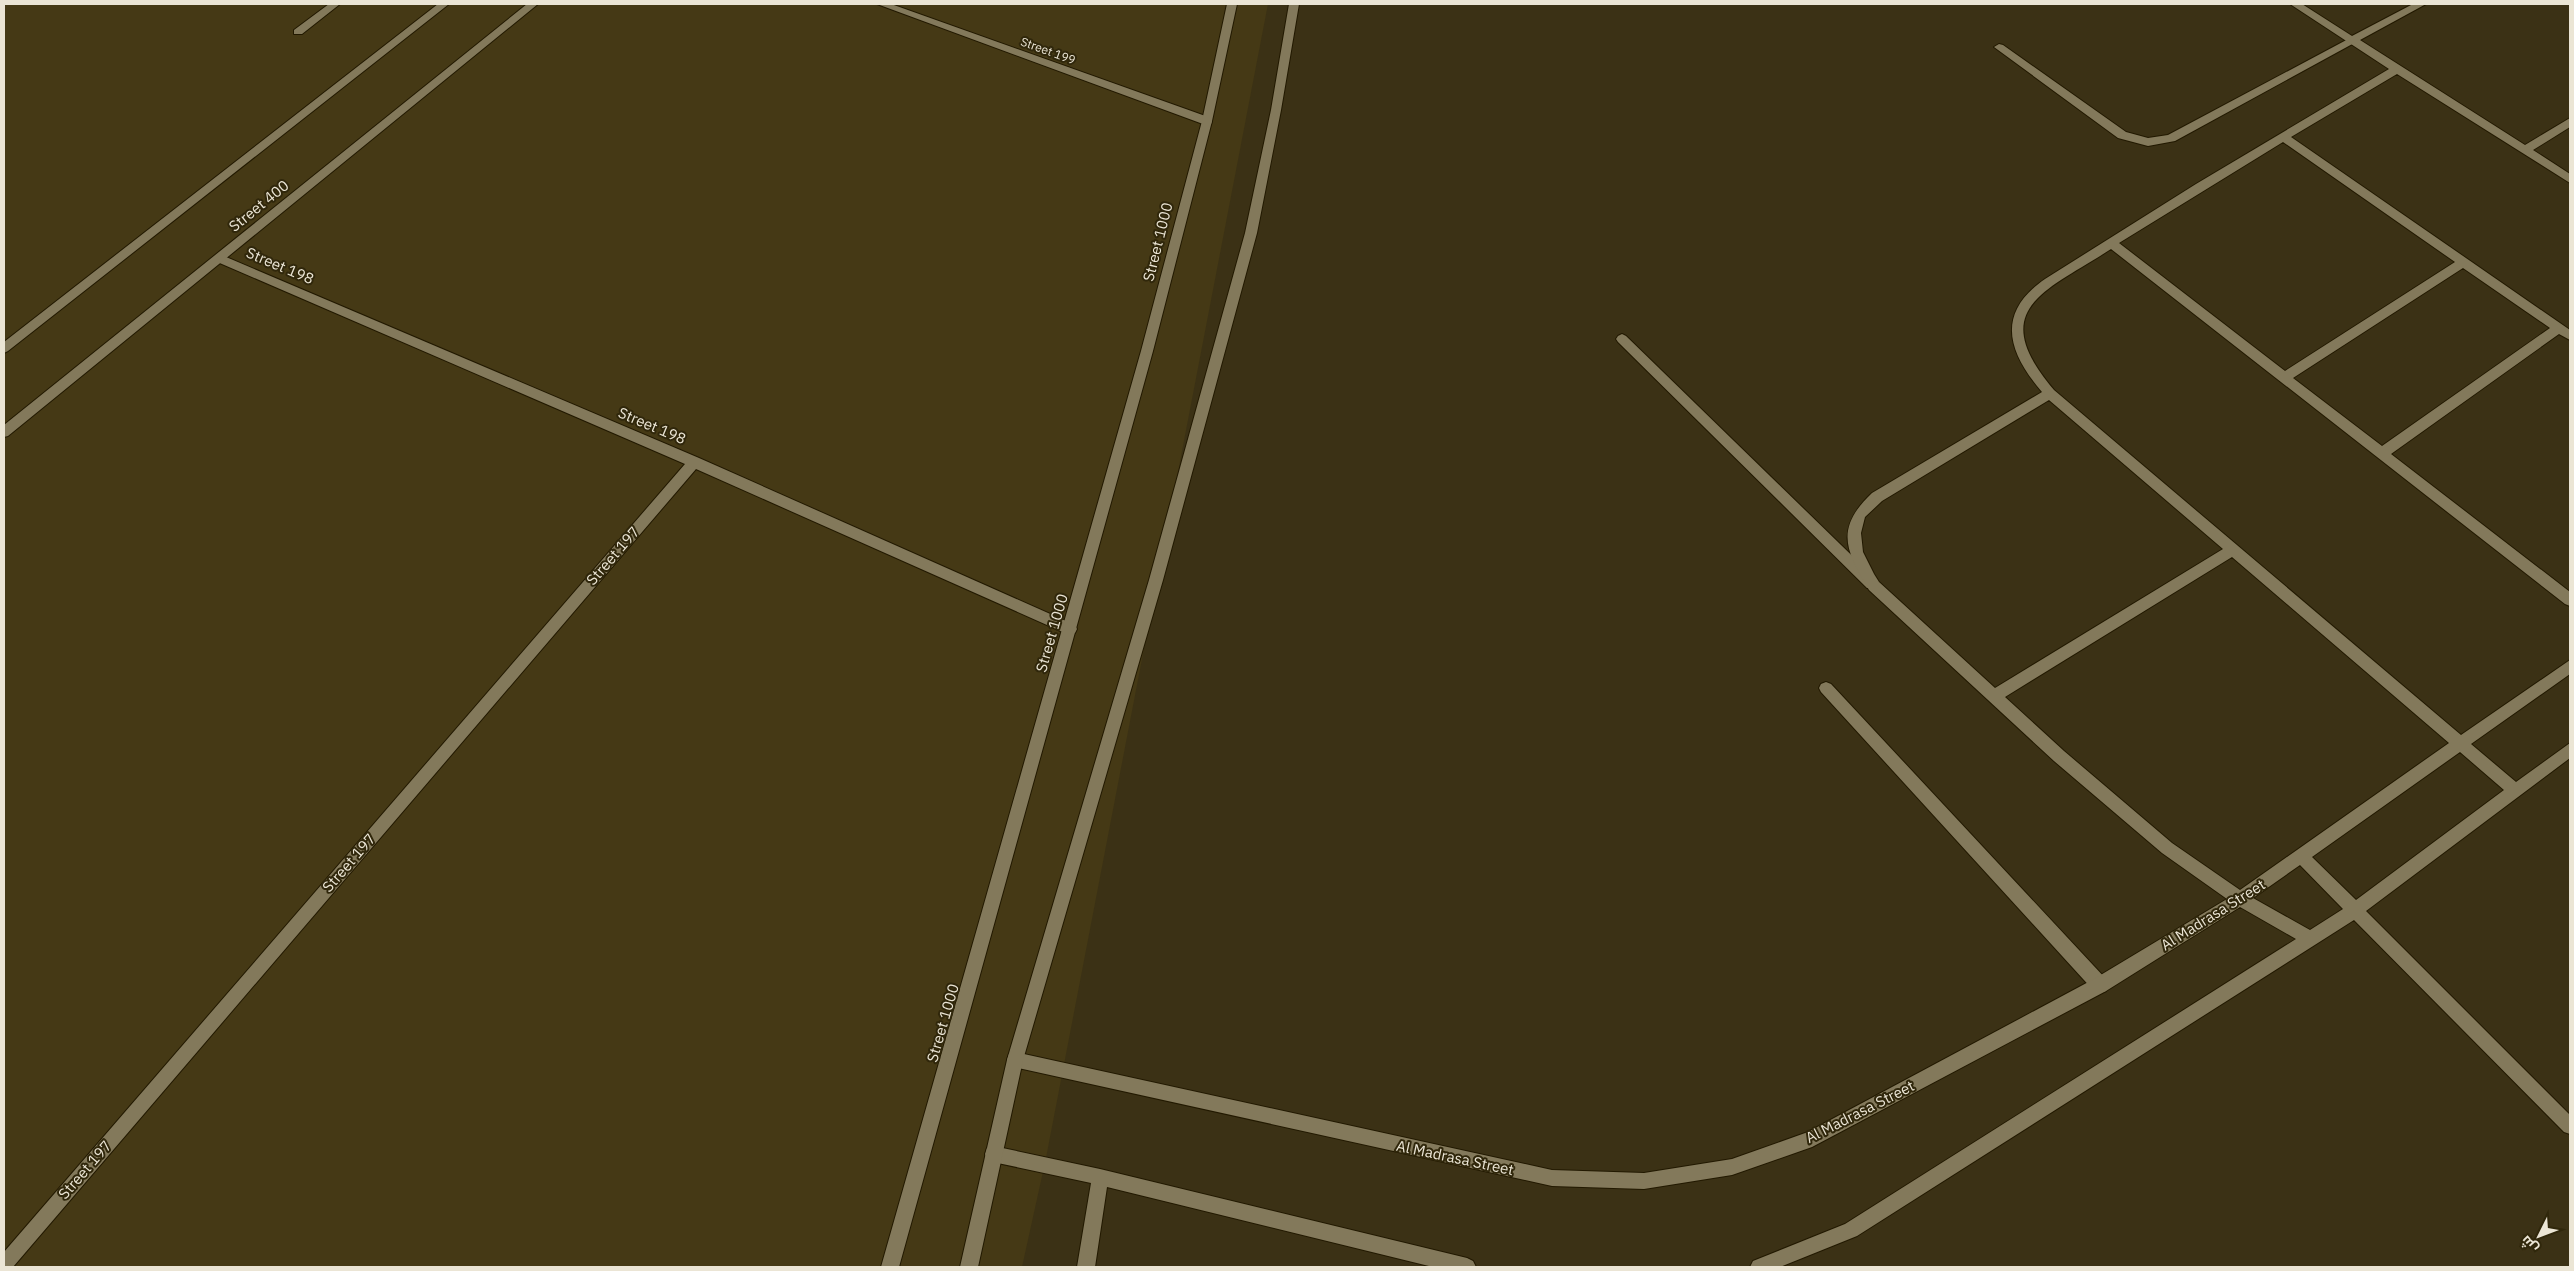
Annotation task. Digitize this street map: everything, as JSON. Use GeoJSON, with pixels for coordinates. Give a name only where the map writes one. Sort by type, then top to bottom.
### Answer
{"type":"FeatureCollection","features":[{"type":"Feature","properties":{"kind":"street"},"geometry":{"type":"LineString","coordinates":[[298,32],[335,4]]}},
{"type":"Feature","properties":{"kind":"street"},"geometry":{"type":"LineString","coordinates":[[4,348],[444,4]]}},
{"type":"Feature","properties":{"kind":"street","name":"Street 400"},"geometry":{"type":"LineString","coordinates":[[4,432],[533,4]]}},
{"type":"Feature","properties":{"kind":"street","name":"Street 199"},"geometry":{"type":"LineString","coordinates":[[882,4],[1206,121]]}},
{"type":"Feature","properties":{"kind":"street","name":"Street 1000"},"geometry":{"type":"LineString","coordinates":[[890,1267],[1147,352],[1206,121],[1232,4]]}},
{"type":"Feature","properties":{"kind":"street"},"geometry":{"type":"LineString","coordinates":[[969,1267],[1015,1060],[1156,580],[1251,233],[1276,110],[1294,4]]}},
{"type":"Feature","properties":{"kind":"street"},"geometry":{"type":"LineString","coordinates":[[2295,4],[2570,178]]}},
{"type":"Feature","properties":{"kind":"street"},"geometry":{"type":"LineString","coordinates":[[1999,47],[2122,135],[2148,142],[2171,138],[2421,4]]}},
{"type":"Feature","properties":{"kind":"street"},"geometry":{"type":"LineString","coordinates":[[2398,69],[2111,243],[2037,292],[2023,308],[2016,327],[2019,349],[2031,371],[2050,392],[2516,791]]}},
{"type":"Feature","properties":{"kind":"street"},"geometry":{"type":"LineString","coordinates":[[2525,150],[2570,122]]}},
{"type":"Feature","properties":{"kind":"street"},"geometry":{"type":"LineString","coordinates":[[2284,138],[2570,336]]}},
{"type":"Feature","properties":{"kind":"street"},"geometry":{"type":"LineString","coordinates":[[2111,243],[2570,600]]}},
{"type":"Feature","properties":{"kind":"street","name":"Street 198"},"geometry":{"type":"LineString","coordinates":[[219,258],[694,462],[1070,629]]}},
{"type":"Feature","properties":{"kind":"street"},"geometry":{"type":"LineString","coordinates":[[2284,378],[2464,262]]}},
{"type":"Feature","properties":{"kind":"street"},"geometry":{"type":"LineString","coordinates":[[2382,453],[2559,328]]}},
{"type":"Feature","properties":{"kind":"street"},"geometry":{"type":"LineString","coordinates":[[1622,339],[1874,586],[1993,697],[2118,808],[2167,848],[2240,899],[2310,939]]}},
{"type":"Feature","properties":{"kind":"street"},"geometry":{"type":"LineString","coordinates":[[1874,586],[1859,562],[1854,537],[1860,514],[1877,497],[2050,392]]}},
{"type":"Feature","properties":{"kind":"street","name":"Street 197"},"geometry":{"type":"LineString","coordinates":[[4,1264],[694,462]]}},
{"type":"Feature","properties":{"kind":"street"},"geometry":{"type":"LineString","coordinates":[[1993,697],[2234,549]]}},
{"type":"Feature","properties":{"kind":"street","name":"Al Madrasa Street"},"geometry":{"type":"LineString","coordinates":[[1015,1060],[1552,1178],[1644,1181],[1732,1167],[1812,1139],[2100,985],[2240,899],[2302,857],[2570,666]]}},
{"type":"Feature","properties":{"kind":"street"},"geometry":{"type":"LineString","coordinates":[[1826,688],[2100,985]]}},
{"type":"Feature","properties":{"kind":"street"},"geometry":{"type":"LineString","coordinates":[[1759,1267],[1851,1230],[2356,910],[2570,750]]}},
{"type":"Feature","properties":{"kind":"street"},"geometry":{"type":"LineString","coordinates":[[2302,857],[2570,1126]]}},
{"type":"Feature","properties":{"kind":"street"},"geometry":{"type":"LineString","coordinates":[[993,1154],[1100,1177],[1467,1267]]}},
{"type":"Feature","properties":{"kind":"street"},"geometry":{"type":"LineString","coordinates":[[1086,1267],[1100,1177]]}},
{"type":"Feature","properties":{"kind":"shaded area"},"geometry":{"type":"Polygon","coordinates":[[[4,4],[1268,4],[1046,1158],[1022,1267],[4,1267],[4,4]]]}}]}
